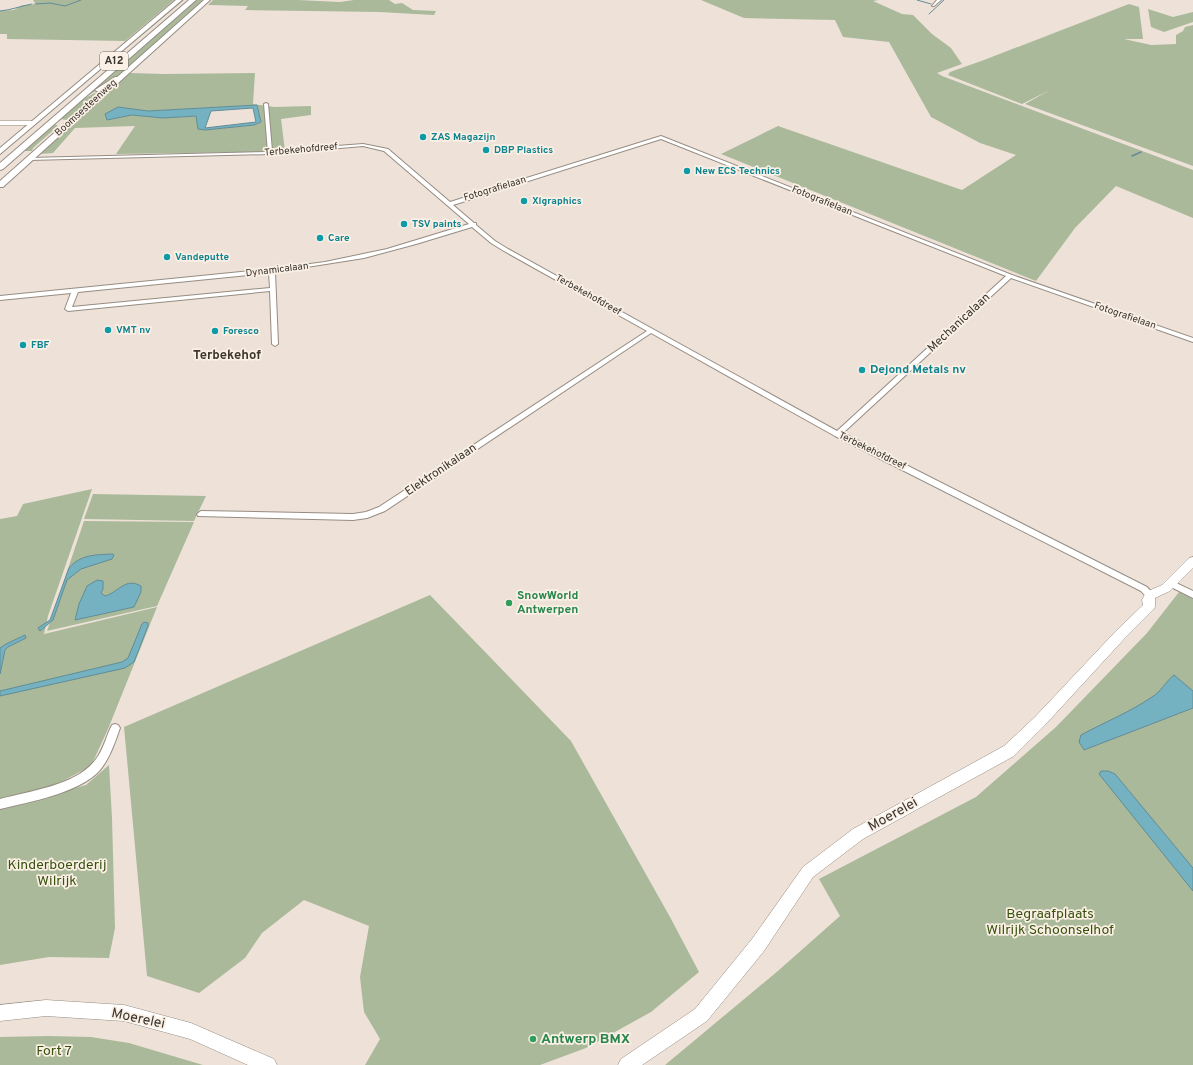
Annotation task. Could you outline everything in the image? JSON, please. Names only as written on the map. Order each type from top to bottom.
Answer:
[{"type":"highway","name":"A12","points":[[2,162],[42,123],[186,0]]},
{"type":"highway","name":"A12","points":[[2,162],[52,122],[193,0]]},
{"type":"highway","points":[[73,104],[118,79]]},
{"type":"main road","name":"Boomsesteenweg","points":[[0,152],[178,0]]},
{"type":"main road","name":"Boomsesteenweg","points":[[2,183],[207,0]]},
{"type":"main road","points":[[33,124],[59,122],[60,126],[42,143],[39,150]]},
{"type":"main road","name":"Terbekehofdreef","points":[[2,162],[29,159]]},
{"type":"main road","points":[[2,162],[15,165],[4,176],[2,183]]},
{"type":"street","points":[[933,5],[939,0]]},
{"type":"street","points":[[266,104],[270,153]]},
{"type":"street","points":[[0,123],[33,124]]},
{"type":"street","name":"Fotografielaan","points":[[449,204],[662,137],[1010,276],[1193,340]]},
{"type":"street","name":"Terbekehofdreef","points":[[29,159],[270,153],[364,144],[378,147],[392,153],[493,242],[506,250],[838,434],[1144,589],[1150,594]]},
{"type":"street","name":"Dynamicalaan","points":[[0,298],[272,271],[376,253],[429,239],[474,224]]},
{"type":"street","points":[[272,271],[275,344]]},
{"type":"street","name":"Mechanicalaan","points":[[838,434],[1010,276]]},
{"type":"street","name":"Dynamicalaan","points":[[75,290],[68,309],[176,300],[273,289]]},
{"type":"street","name":"Elektronikalaan","points":[[201,514],[353,517],[382,509],[652,330]]},
{"type":"street","points":[[1150,594],[1172,584],[1193,561]]},
{"type":"street","points":[[1172,584],[1193,595]]},
{"type":"street","name":"Moerelei","points":[[627,1065],[701,1015],[758,945],[808,872],[858,834],[1009,751],[1040,722],[1120,635],[1149,607],[1148,600],[1150,594]]},
{"type":"street","points":[[0,804],[56,789],[76,781],[92,771],[100,761],[115,728]]},
{"type":"street","name":"Moerelei","points":[[0,1013],[46,1008],[124,1013],[191,1031],[268,1065]]},
{"type":"green space","points":[[33,0],[174,0],[125,41],[7,39],[7,34],[0,34],[0,11],[14,10],[23,5],[32,5],[35,3]]},
{"type":"green space","points":[[182,0],[184,0],[41,120]]},
{"type":"green space","points":[[195,0],[203,0],[110,83],[85,97]]},
{"type":"green space","points":[[213,0],[298,0],[340,2],[354,0],[389,0],[395,4],[402,3],[413,10],[436,11],[434,15],[379,12],[245,10],[248,6],[208,5]]},
{"type":"green space","points":[[701,0],[879,0],[873,1],[902,14],[913,15],[932,34],[951,48],[962,64],[937,73],[942,76],[1193,170],[1193,218],[1116,186],[1075,228],[1036,281],[721,154],[778,126],[962,190],[1016,155],[980,143],[931,117],[889,42],[843,37],[835,20],[744,18]]},
{"type":"green space","points":[[1129,4],[1139,7],[1143,39],[1124,39],[1151,45],[1176,44],[1176,35],[1183,31],[1185,27],[1193,25],[1193,166],[1025,104],[1050,90],[1022,104],[948,75],[950,72]]},
{"type":"green space","points":[[1148,9],[1173,17],[1193,12],[1193,22],[1164,32],[1151,27]]},
{"type":"green space","points":[[130,73],[255,73],[253,104],[274,107],[311,106],[311,115],[281,119],[285,151],[270,153],[116,154],[135,126],[75,128],[53,153],[40,154]],"holes":[[[257,105],[261,122],[254,125],[205,130],[196,116],[163,118],[132,115],[107,120],[118,107],[148,111]]]},
{"type":"green space","points":[[106,87],[69,120],[58,119],[85,98]]},
{"type":"green space","points":[[53,123],[58,126],[33,148],[32,151],[21,151]]},
{"type":"green space","points":[[92,489],[48,616],[44,634],[157,607],[108,729],[91,766],[55,785],[0,800],[0,519],[17,516],[23,504]]},
{"type":"green space","points":[[93,494],[206,496],[194,521],[84,519]]},
{"type":"green space","points":[[84,521],[194,522],[157,606],[47,631]]},
{"type":"green space","name":"Begraafplaats Wilrijk Schoonselhof","points":[[1179,592],[1193,599],[1193,1065],[665,1065],[779,970],[840,916],[819,879],[976,797],[1056,727],[1147,633]]},
{"type":"green space","points":[[430,595],[571,741],[670,917],[699,972],[651,1012],[586,1048],[540,1065],[365,1065],[380,1039],[364,1012],[360,977],[369,926],[304,900],[262,933],[245,958],[199,993],[147,976],[124,727]]},
{"type":"green space","name":"Kinderboerderij Wilrijk","points":[[109,765],[115,928],[109,958],[49,957],[0,965],[0,809],[86,785]]},
{"type":"green space","name":"Fort 7","points":[[0,1037],[91,1037],[129,1043],[203,1065],[0,1065]]},
{"type":"water","points":[[257,105],[261,122],[254,125],[205,130],[198,129],[196,116],[163,118],[132,115],[107,120],[105,114],[118,107],[148,111]],"holes":[[[253,108],[256,122],[205,128],[211,111]]]},
{"type":"water","points":[[113,554],[112,559],[81,569],[67,580],[53,620],[40,631],[38,628],[50,620],[69,568],[79,560],[89,556]]},
{"type":"water","points":[[97,580],[103,581],[103,589],[101,593],[105,596],[126,584],[131,583],[141,586],[141,592],[134,607],[75,620],[79,604],[87,586]]},
{"type":"water","points":[[144,622],[148,623],[148,626],[134,662],[125,668],[0,696],[0,691],[122,662],[128,658]]},
{"type":"water","points":[[25,635],[26,638],[5,650],[0,674],[0,648]]},
{"type":"water","points":[[1174,675],[1193,691],[1193,708],[1084,750],[1079,742],[1081,735],[1152,697]]},
{"type":"water","points":[[1101,771],[1108,771],[1115,774],[1193,868],[1193,891],[1099,774]]},
{"type":"waterway","points":[[36,4],[50,3],[65,6],[81,0]]},
{"type":"waterway","points":[[917,0],[931,4]]},
{"type":"waterway","points":[[929,14],[944,0]]},
{"type":"waterway","points":[[0,11],[32,4]]},
{"type":"waterway","points":[[1132,156],[1141,152]]},
{"type":"place","name":"ZAS Magazijn","points":[[423,137]]},
{"type":"place","name":"DBP Plastics","points":[[486,150]]},
{"type":"place","name":"New ECS Technics","points":[[687,171]]},
{"type":"place","name":"Xlgraphics","points":[[524,201]]},
{"type":"place","name":"TSV paints","points":[[404,224]]},
{"type":"place","name":"Care","points":[[320,238]]},
{"type":"place","name":"Vandeputte","points":[[167,257]]},
{"type":"place","name":"VMT nv","points":[[108,330]]},
{"type":"place","name":"Foresco","points":[[215,331]]},
{"type":"place","name":"FBF","points":[[23,345]]},
{"type":"place","name":"Dejond Metals nv","points":[[862,370]]},
{"type":"place","name":"SnowWorld Antwerpen","points":[[509,603]]},
{"type":"place","name":"Antwerp BMX","points":[[533,1039]]},
{"type":"district","name":"Terbekehof","points":[[227,356]]}]
